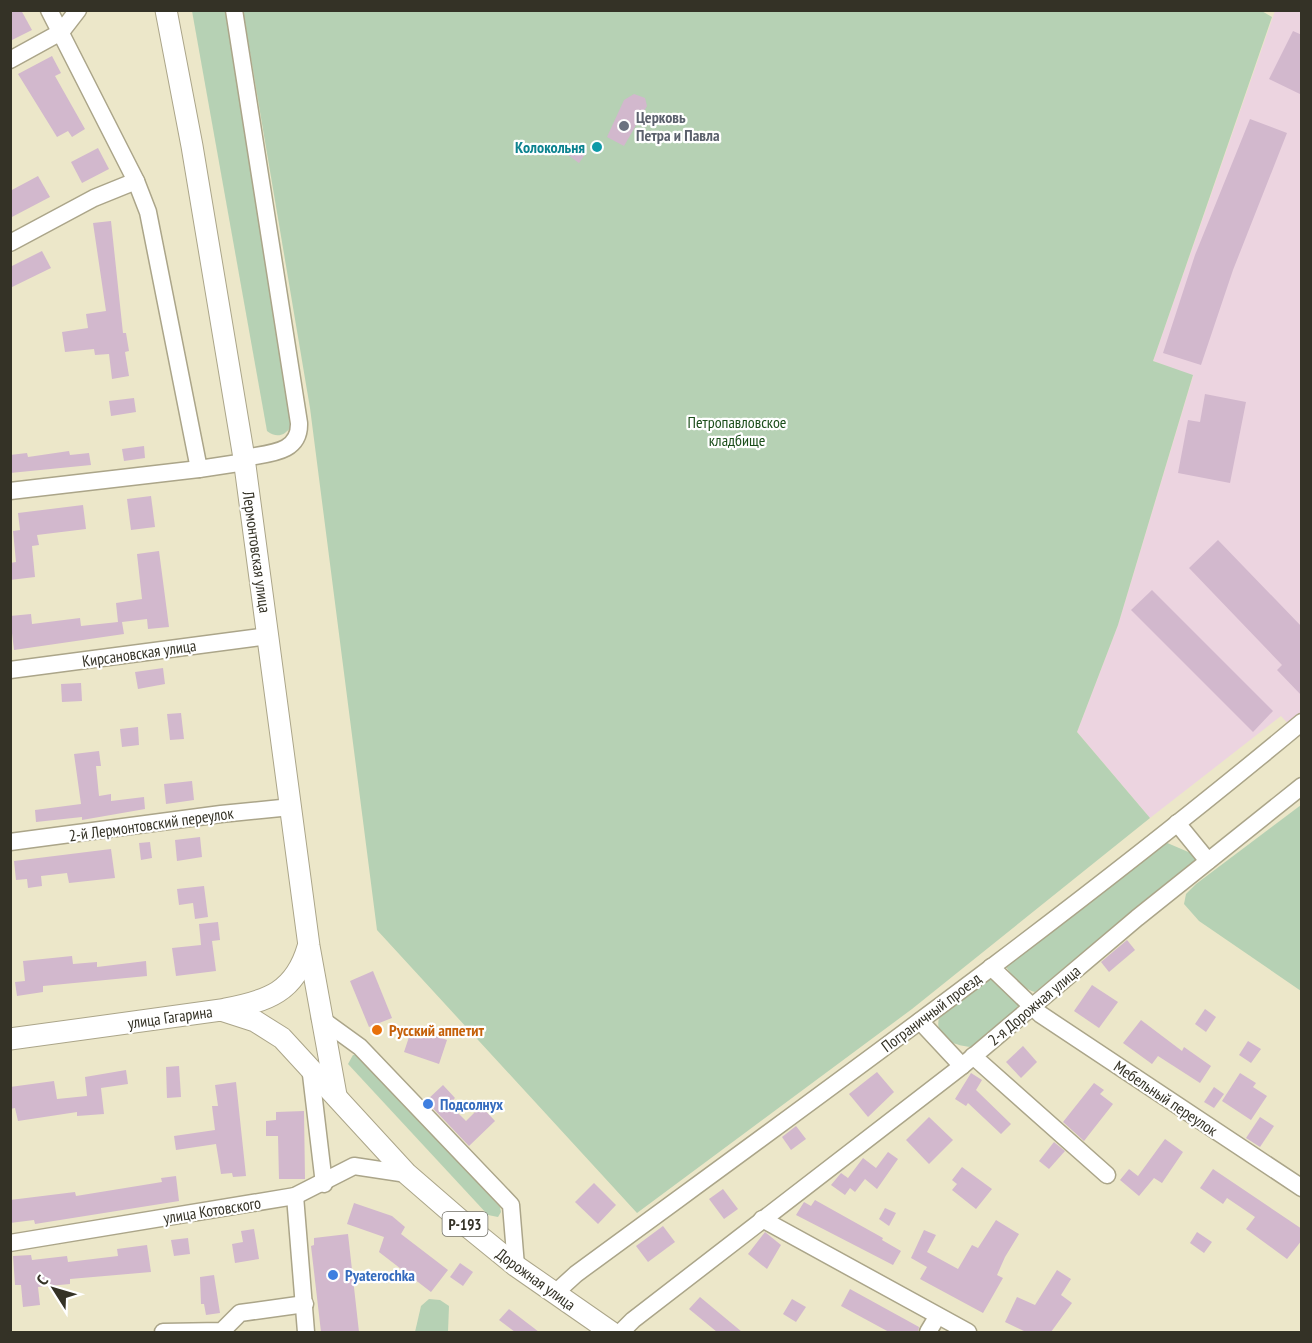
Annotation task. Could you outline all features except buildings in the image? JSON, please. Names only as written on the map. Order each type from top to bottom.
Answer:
[{"type":"main road","name":"Лермонтовская улица","points":[[166,10],[192,146],[245,460],[309,946],[320,1018],[336,1095]]},
{"type":"main road","points":[[221,1010],[251,1004],[280,991],[293,980],[303,965],[309,946]]},
{"type":"main road","name":"улица Гагарина","points":[[10,1039],[221,1010],[255,1021],[282,1038],[336,1095]]},
{"type":"main road","name":"Дорожная улица","points":[[336,1095],[407,1174],[516,1266],[611,1332]]},
{"type":"street","points":[[49,10],[136,181],[148,212],[199,470]]},
{"type":"street","points":[[10,60],[62,32],[78,10]]},
{"type":"street","points":[[10,491],[199,470],[285,450],[295,443],[299,435],[299,423],[234,10]]},
{"type":"street","points":[[10,243],[94,198],[136,181]]},
{"type":"street","name":"Кирсановская улица","points":[[10,670],[268,636]]},
{"type":"street","name":"Пограничный проезд","points":[[554,1294],[576,1274],[920,1021],[1177,823],[1302,722]]},
{"type":"street","name":"2-я Дорожная улица","points":[[621,1332],[633,1320],[762,1219],[968,1061],[1031,1006],[1302,786]]},
{"type":"street","name":"2-й Лермонтовский переулок","points":[[10,843],[221,814],[291,807]]},
{"type":"street","points":[[1177,823],[1208,861]]},
{"type":"street","name":"Мебельный переулок","points":[[990,967],[1031,1006],[1302,1188]]},
{"type":"street","points":[[320,1018],[360,1047],[511,1205],[516,1266]]},
{"type":"street","points":[[920,1021],[1107,1175]]},
{"type":"street","points":[[310,1066],[324,1184]]},
{"type":"street","name":"улица Котовского","points":[[10,1244],[296,1196],[324,1184],[354,1166],[407,1174]]},
{"type":"street","points":[[296,1196],[306,1332]]},
{"type":"street","points":[[762,1219],[968,1332]]},
{"type":"street","points":[[163,1332],[222,1331],[240,1313],[305,1304]]},
{"type":"street","points":[[928,1332],[937,1317]]},
{"type":"shaded area","points":[[1275,11],[1301,11],[1301,738],[1281,716],[1150,818],[1077,732],[1118,625],[1193,376],[1153,361]]},
{"type":"green space","name":"Петропавловское кладбище","points":[[1260,10],[1272,17],[1153,361],[1193,375],[1118,625],[1077,732],[1150,818],[912,1009],[637,1213],[377,930],[310,408],[243,11]]},
{"type":"green space","points":[[192,11],[225,11],[291,424],[288,431],[280,435],[267,431]]},
{"type":"green space","points":[[1301,805],[1301,991],[1199,921],[1184,904],[1186,894],[1196,884]]},
{"type":"green space","points":[[1165,842],[1200,857],[1035,992],[1022,986],[1015,979],[1006,967],[1007,964]]},
{"type":"green space","points":[[991,978],[1018,1002],[1018,1008],[971,1047],[947,1040],[940,1031],[939,1018]]},
{"type":"green space","points":[[353,1055],[358,1055],[500,1207],[501,1212],[498,1217],[488,1215],[348,1064]]},
{"type":"green space","points":[[429,1299],[440,1300],[449,1306],[448,1332],[415,1332],[421,1306]]},
{"type":"place","name":"Церковь Петра и Павла","points":[[624,126]]},
{"type":"place","name":"Колокольня","points":[[597,147]]},
{"type":"place","name":"Русский аппетит","points":[[377,1030]]},
{"type":"place","name":"Подсолнух","points":[[428,1104]]},
{"type":"place","name":"Pyaterochka","points":[[333,1275]]}]
